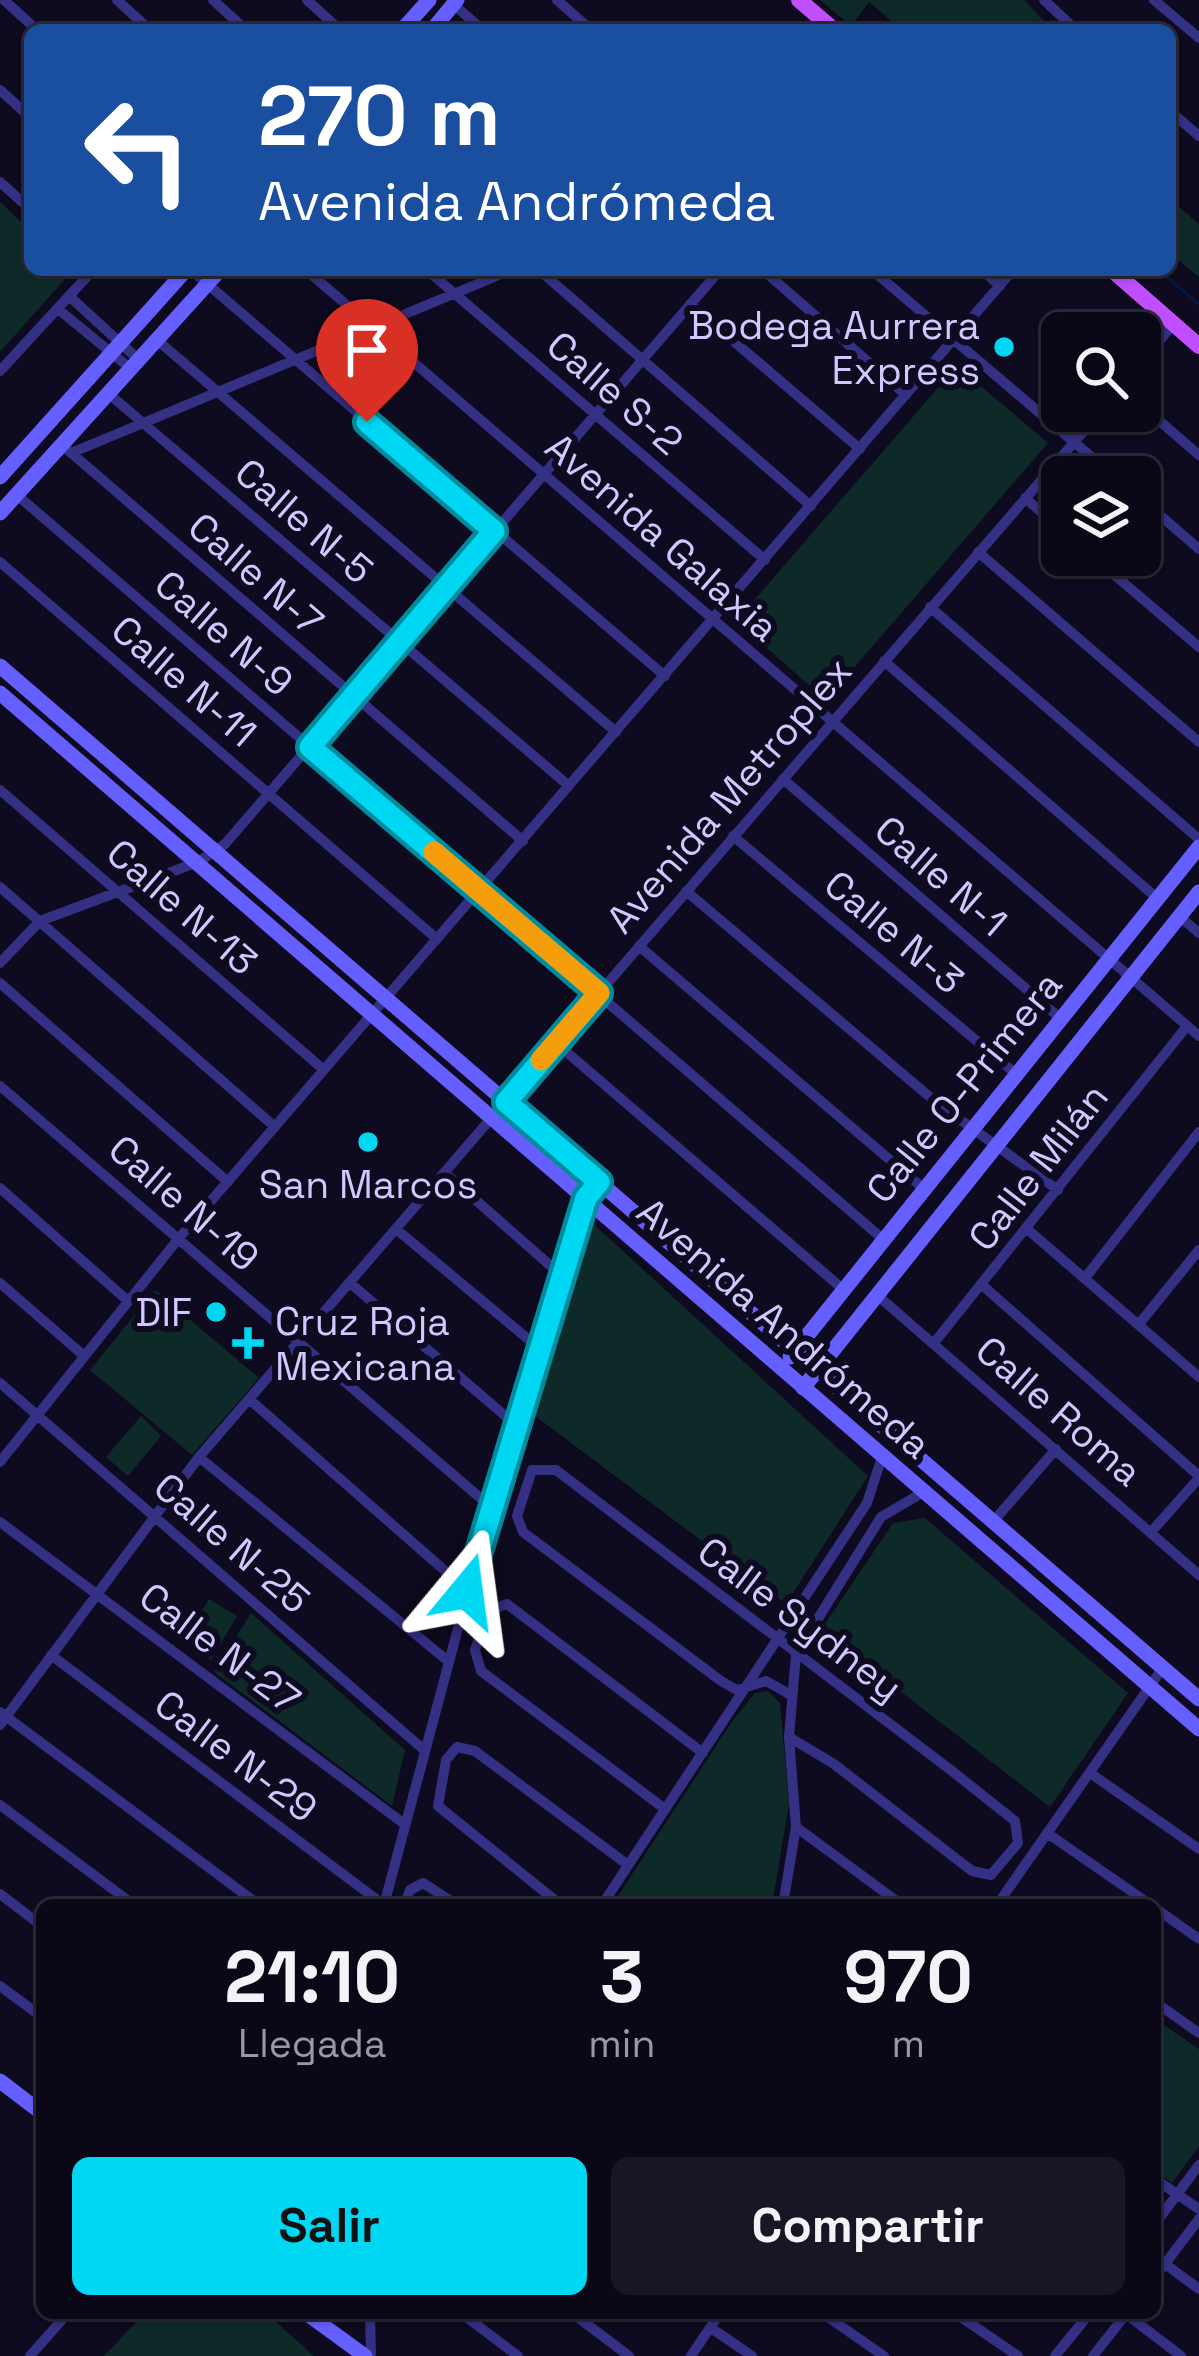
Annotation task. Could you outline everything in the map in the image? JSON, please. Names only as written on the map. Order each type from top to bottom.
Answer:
[{"type":"main road","points":[[799,0],[827,24]]},
{"type":"main road","points":[[1119,276],[1173,324],[1196,337]]},
{"type":"street","points":[[4,0],[30,24]]},
{"type":"street","points":[[117,0],[143,24]]},
{"type":"street","points":[[213,0],[239,24]]},
{"type":"street","points":[[307,0],[333,24]]},
{"type":"street","points":[[407,24],[429,0]]},
{"type":"street","points":[[556,0],[584,24]]},
{"type":"street","points":[[1154,0],[1199,38]]},
{"type":"street","points":[[1044,1],[1069,24]]},
{"type":"street","points":[[455,2],[477,24]]},
{"type":"street","points":[[0,90],[24,112]]},
{"type":"street","points":[[1176,116],[1199,136]]},
{"type":"street","points":[[0,182],[24,203]]},
{"type":"street","points":[[0,371],[87,276]]},
{"type":"street","points":[[0,477],[183,276]]},
{"type":"street","points":[[197,276],[665,676]]},
{"type":"street","points":[[0,513],[66,449],[214,276]]},
{"type":"street","name":"Avenida Galaxia","points":[[312,276],[1199,1036]]},
{"type":"street","name":"Calle S-2","points":[[434,276],[765,560]]},
{"type":"street","points":[[66,449],[497,276]]},
{"type":"street","points":[[545,276],[811,506]]},
{"type":"street","points":[[0,963],[40,921],[215,851],[715,276]]},
{"type":"street","points":[[770,276],[906,394]]},
{"type":"street","points":[[879,276],[1090,456]]},
{"type":"street","points":[[989,276],[1000,286]]},
{"type":"street","points":[[0,1462],[179,1238],[1008,276]]},
{"type":"street","points":[[69,296],[116,349]]},
{"type":"street","points":[[690,304],[860,449]]},
{"type":"street","points":[[58,309],[135,364]]},
{"type":"street","points":[[1161,339],[1173,324]]},
{"type":"street","points":[[157,340],[616,732]]},
{"type":"street","name":"Calle N-5","points":[[109,394],[569,786]]},
{"type":"street","points":[[1161,422],[1199,455]]},
{"type":"street","name":"Avenida Metroplex","points":[[2,1718],[199,1457],[1083,432]]},
{"type":"street","name":"Calle N-7","points":[[66,449],[523,841]]},
{"type":"street","name":"Calle N-9","points":[[17,495],[884,1240]]},
{"type":"street","points":[[1025,498],[1041,512]]},
{"type":"street","points":[[1161,516],[1199,549]]},
{"type":"street","points":[[978,552],[1199,742]]},
{"type":"street","name":"Calle N-11","points":[[0,562],[437,938]]},
{"type":"street","points":[[1116,576],[1199,647]]},
{"type":"street","points":[[930,607],[1199,843]]},
{"type":"street","points":[[884,661],[1157,899]]},
{"type":"street","name":"Avenida Andrómeda","points":[[0,666],[1199,1699]]},
{"type":"street","name":"Avenida Andrómeda","points":[[0,693],[1199,1729]]},
{"type":"street","name":"Calle N-1","points":[[783,779],[1061,1019]]},
{"type":"street","name":"Calle N-13","points":[[0,790],[324,1070]]},
{"type":"street","name":"Calle N-3","points":[[733,836],[1016,1074]]},
{"type":"street","name":"Calle O-Primera","points":[[780,1368],[1199,843]]},
{"type":"street","points":[[0,887],[275,1127]]},
{"type":"street","points":[[686,891],[937,1103],[999,1143],[1058,1190]]},
{"type":"street","name":"Calle O-Primera","points":[[803,1388],[1199,892]]},
{"type":"street","points":[[1180,917],[1199,933]]},
{"type":"street","points":[[639,946],[924,1189]]},
{"type":"street","points":[[0,983],[228,1182]]},
{"type":"street","name":"Calle Milán","points":[[934,1343],[1187,1026]]},
{"type":"street","points":[[556,1042],[844,1290]]},
{"type":"street","name":"Calle N-19","points":[[0,1086],[492,1508]]},
{"type":"street","points":[[1084,1278],[1199,1132]]},
{"type":"street","points":[[445,1173],[561,1275]]},
{"type":"street","points":[[385,1899],[467,1591],[561,1275],[586,1198],[599,1182]]},
{"type":"street","points":[[0,1188],[128,1301]]},
{"type":"street","points":[[396,1229],[540,1349]]},
{"type":"street","points":[[1028,1229],[1198,1374]]},
{"type":"street","points":[[1139,1324],[1199,1250]]},
{"type":"street","points":[[0,1283],[83,1355]]},
{"type":"street","points":[[350,1283],[517,1426]]},
{"type":"street","points":[[982,1286],[1199,1477],[1152,1531]]},
{"type":"street","name":"Calle Roma","points":[[878,1295],[1199,1575]]},
{"type":"street","name":"Calle N-25","points":[[0,1383],[423,1749]]},
{"type":"street","points":[[249,1399],[467,1591]]},
{"type":"street","points":[[992,1523],[1056,1449]]},
{"type":"street","points":[[199,1457],[448,1661]]},
{"type":"street","points":[[606,1899],[867,1503],[882,1457]]},
{"type":"street","name":"Calle Sydney","points":[[745,1689],[721,1681],[523,1532],[517,1516],[528,1475],[538,1467],[556,1470],[1010,1816],[1019,1829],[1018,1843],[991,1874],[972,1871],[834,1765],[789,1738]]},
{"type":"street","points":[[786,1899],[796,1827],[788,1694],[796,1654],[827,1597],[881,1517],[922,1493]]},
{"type":"street","name":"Calle N-27","points":[[0,1522],[403,1823]]},
{"type":"street","points":[[812,1586],[827,1597]]},
{"type":"street","points":[[665,1809],[481,1671],[475,1650],[488,1611],[501,1603],[521,1614],[704,1753]]},
{"type":"street","name":"Calle N-29","points":[[52,1655],[376,1899]]},
{"type":"street","points":[[1002,1899],[1162,1669]]},
{"type":"street","points":[[745,1689],[766,1681],[788,1694]]},
{"type":"street","points":[[2,1718],[251,1899]]},
{"type":"street","points":[[554,1899],[438,1806],[446,1760],[457,1747],[475,1751],[628,1865]]},
{"type":"street","points":[[1090,1773],[1199,1849]]},
{"type":"street","points":[[0,1804],[126,1899]]},
{"type":"street","points":[[796,1827],[894,1899]]},
{"type":"street","points":[[1047,1833],[1143,1899]]},
{"type":"street","points":[[406,1899],[410,1890],[423,1883],[448,1899]]},
{"type":"street","points":[[0,1894],[36,1921]]},
{"type":"street","points":[[1161,1912],[1199,1939]]},
{"type":"street","points":[[0,1986],[36,2013]]},
{"type":"street","points":[[1161,2006],[1199,2033]]},
{"type":"street","points":[[0,2081],[36,2108]]},
{"type":"street","points":[[1161,2216],[1199,2165]]},
{"type":"street","points":[[1161,2183],[1199,2209]]},
{"type":"street","points":[[1161,2269],[1199,2219]]},
{"type":"street","points":[[1165,2264],[1199,2289]]},
{"type":"street","points":[[30,2356],[63,2319]]},
{"type":"street","points":[[319,2319],[368,2356]]},
{"type":"street","points":[[368,2356],[370,2319]]},
{"type":"street","points":[[469,2319],[518,2356]]},
{"type":"street","points":[[580,2319],[629,2356]]},
{"type":"street","points":[[691,2356],[716,2319]]},
{"type":"street","points":[[831,2319],[884,2356]]},
{"type":"street","points":[[964,2319],[1018,2356]]},
{"type":"street","points":[[1055,2356],[1083,2319]]},
{"type":"street","points":[[1094,2356],[1122,2319]]},
{"type":"street","points":[[1133,2319],[1181,2356]]},
{"type":"street","points":[[711,2328],[752,2356]]},
{"type":"green space","points":[[820,0],[1024,0],[1047,24],[895,24],[869,2],[849,24]]},
{"type":"green space","points":[[0,202],[24,224],[24,276],[68,276],[0,352]]},
{"type":"green space","points":[[1176,204],[1199,224],[1199,277],[1176,258]]},
{"type":"green space","points":[[957,366],[1048,443],[826,700],[736,621]]},
{"type":"green space","points":[[587,1218],[868,1476],[786,1604],[534,1415]]},
{"type":"green space","points":[[155,1290],[259,1378],[192,1455],[90,1370]]},
{"type":"green space","points":[[141,1416],[161,1436],[128,1476],[106,1457]]},
{"type":"green space","points":[[925,1518],[1128,1693],[1050,1807],[821,1630],[893,1523]]},
{"type":"green space","points":[[209,1599],[237,1616],[211,1660],[184,1641]]},
{"type":"green space","points":[[251,1613],[405,1750],[392,1806],[214,1672]]},
{"type":"green space","points":[[768,1691],[780,1703],[789,1804],[773,1899],[616,1899],[733,1720],[755,1693]]},
{"type":"green space","points":[[1161,2023],[1199,2049],[1199,2146],[1172,2183],[1161,2175]]},
{"type":"green space","points":[[139,2319],[273,2319],[314,2356],[104,2356]]},
{"type":"waterway","points":[[1166,276],[1198,304]]},
{"type":"slow traffic","points":[[434,852],[599,993],[541,1060]]},
{"type":"place","name":"Bodega Aurrera Express","points":[[1004,347]]},
{"type":"place","name":"San Marcos","points":[[368,1142]]},
{"type":"place","name":"DIF","points":[[216,1312]]},
{"type":"place","name":"Cruz Roja Mexicana","points":[[248,1343]]},
{"type":"route","points":[[367,422],[494,531],[310,747],[599,993],[506,1102],[599,1182],[586,1198],[561,1275],[467,1591]]}]
